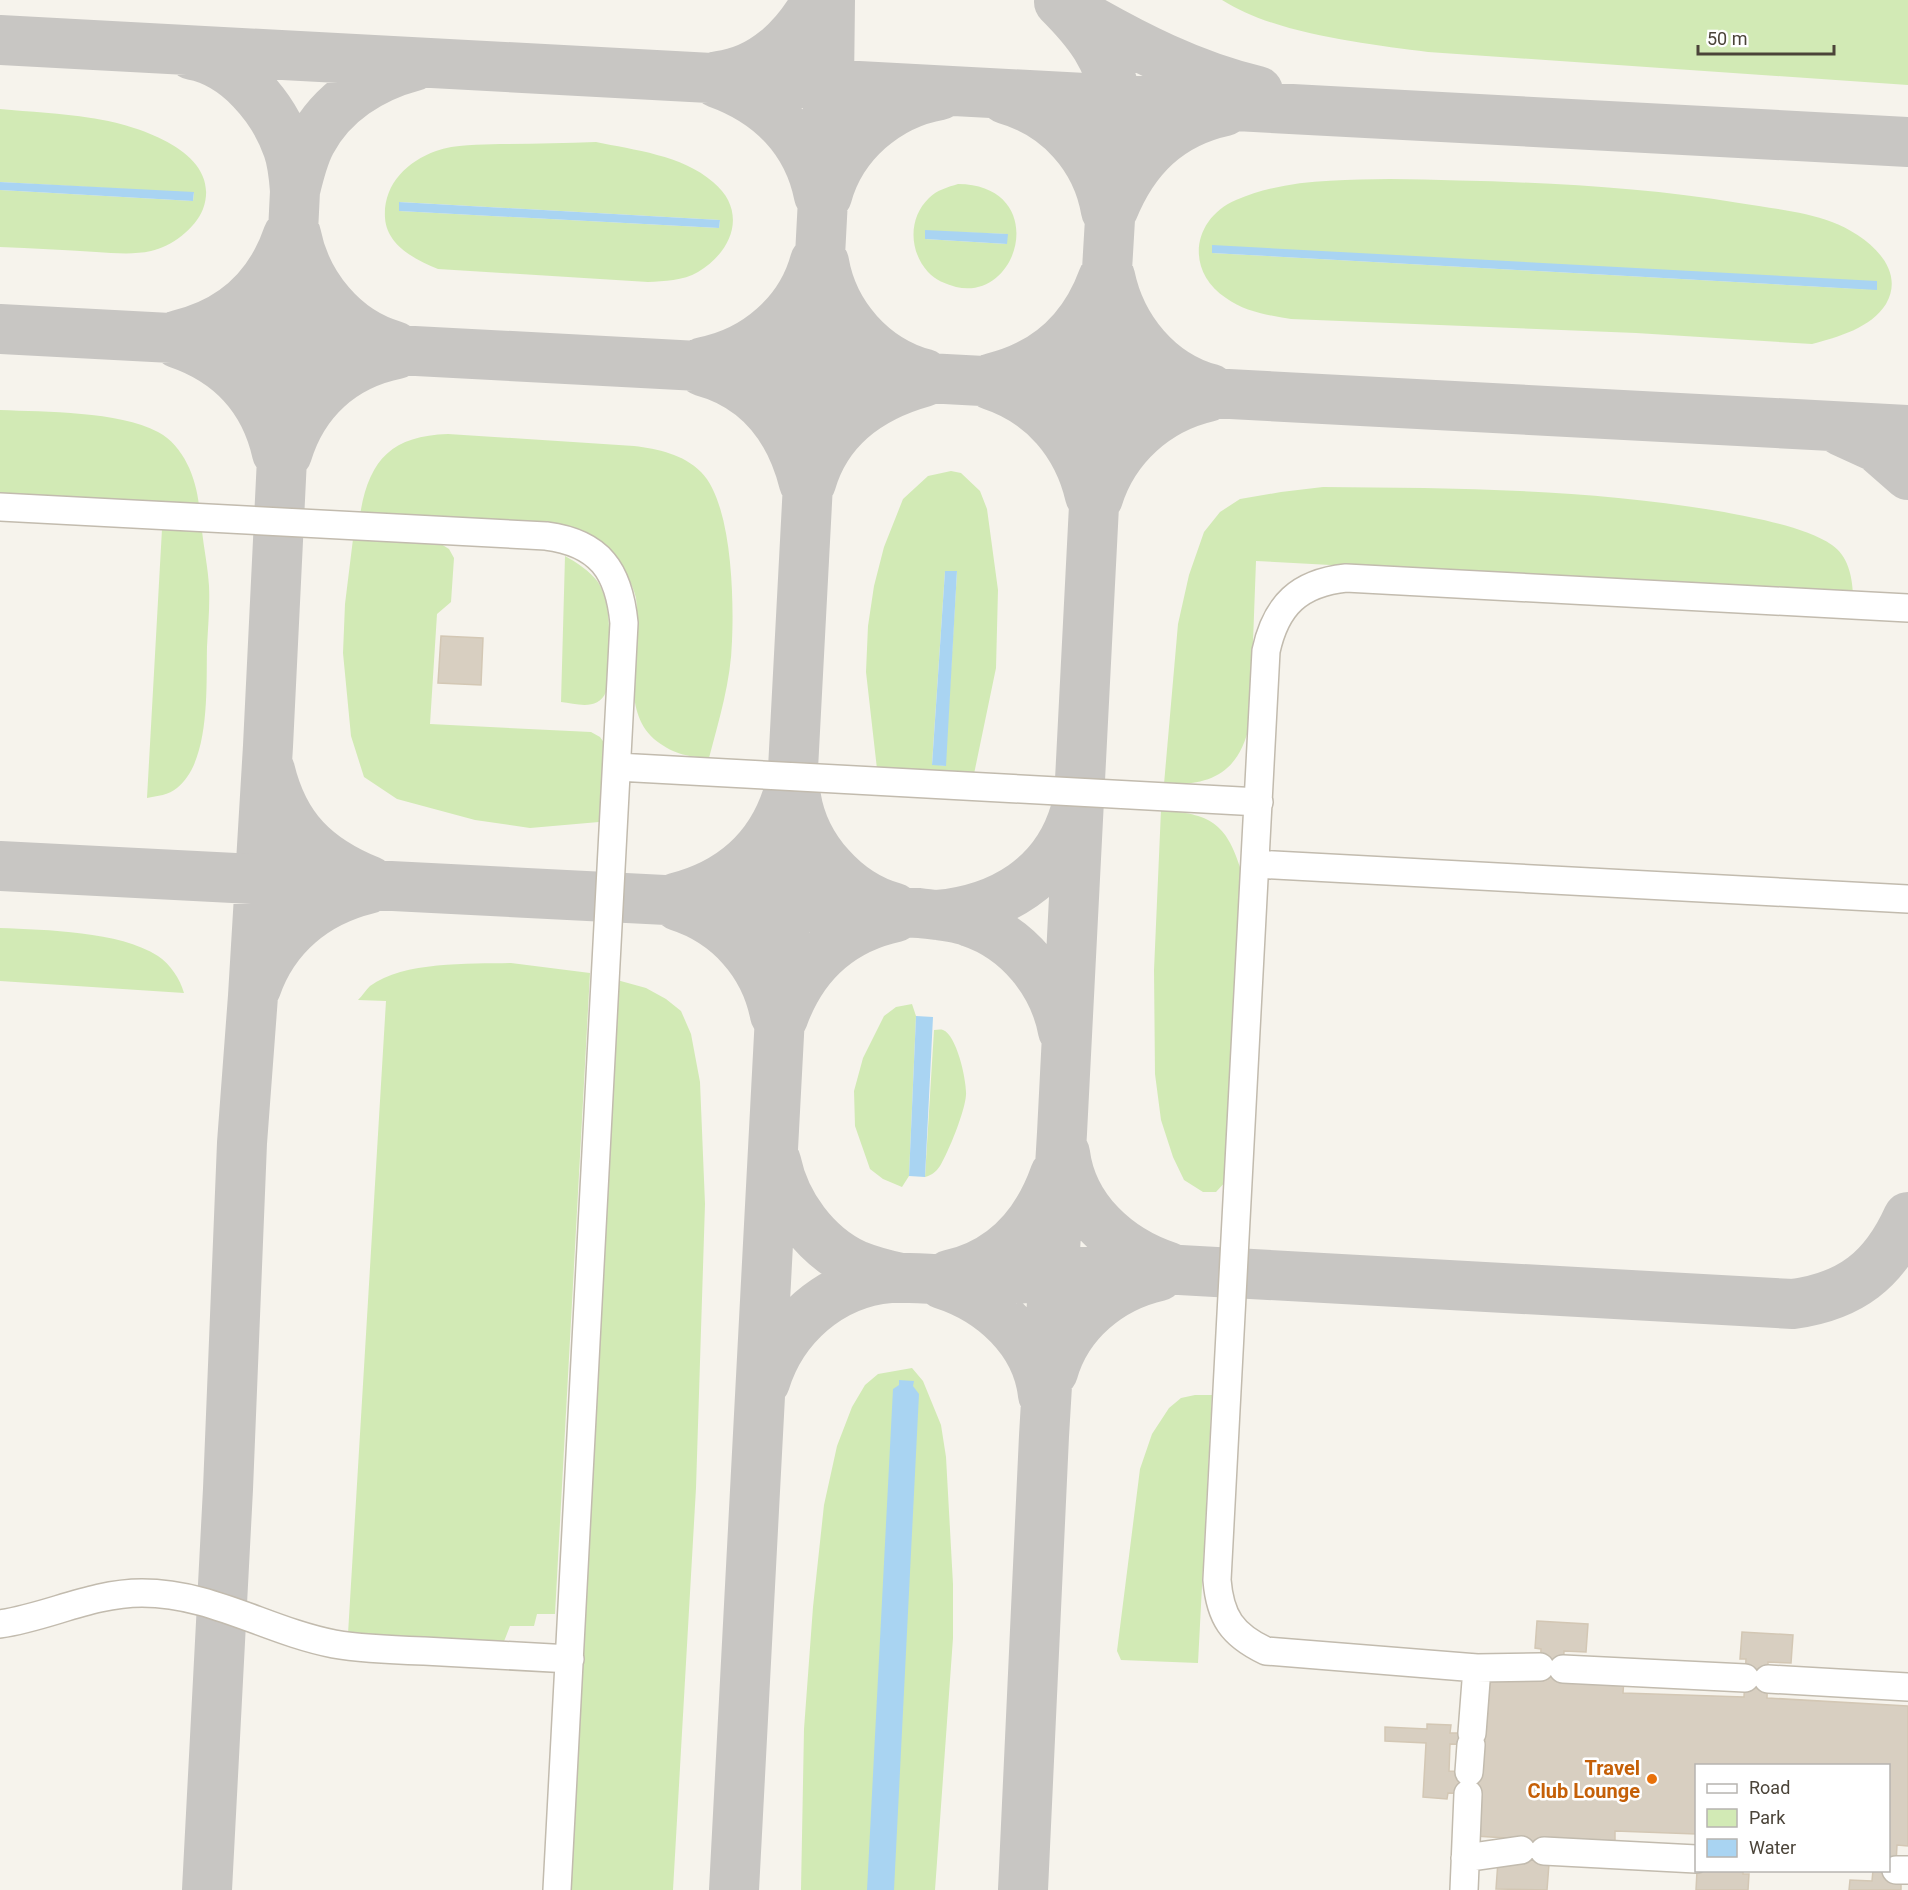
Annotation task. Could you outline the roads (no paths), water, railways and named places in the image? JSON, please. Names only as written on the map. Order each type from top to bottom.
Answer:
[{"type":"lane","points":[[0,507],[546,536],[574,543],[601,560],[611,572],[618,586],[624,623],[557,1890]]},
{"type":"lane","points":[[1908,608],[1353,578],[1317,583],[1302,590],[1276,618],[1266,651],[1217,1580],[1222,1611],[1228,1624],[1251,1644],[1266,1651],[1477,1668],[1552,1668],[1908,1687]]},
{"type":"lane","points":[[617,767],[1259,802]]},
{"type":"lane","points":[[1255,864],[1908,899]]},
{"type":"lane","points":[[0,1624],[90,1599],[117,1594],[166,1594],[208,1602],[304,1637],[336,1644],[570,1659]]},
{"type":"lane","points":[[1464,1890],[1471,1739],[1477,1668]]},
{"type":"lane","points":[[1466,1858],[1532,1850],[1695,1859]]},
{"type":"water","points":[[0,182],[194,192],[193,201],[0,190]]},
{"type":"water","points":[[399,202],[720,220],[719,228],[399,211]]},
{"type":"water","points":[[925,230],[1008,234],[1007,244],[925,239]]},
{"type":"water","points":[[1212,245],[1877,281],[1877,290],[1212,253]]},
{"type":"water","points":[[945,571],[957,571],[946,766],[932,765]]},
{"type":"water","points":[[916,1016],[933,1017],[925,1177],[909,1176]]},
{"type":"water","points":[[899,1380],[914,1381],[913,1386],[919,1394],[894,1890],[867,1890],[893,1389],[899,1385]]},
{"type":"place","name":"Travel Club Lounge","points":[[1652,1779]]}]
